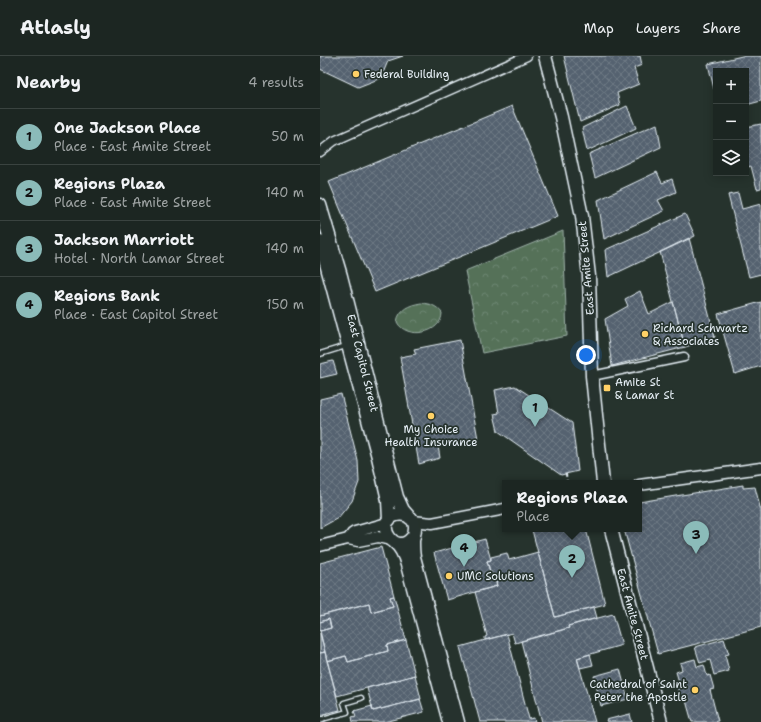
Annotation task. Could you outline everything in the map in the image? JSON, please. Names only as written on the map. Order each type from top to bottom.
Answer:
[{"type":"main road","name":"East Amite Street","points":[[545,56],[563,125],[582,216],[589,276],[592,376],[603,480]]},
{"type":"main road","name":"East Capitol Street","points":[[320,205],[343,282],[397,497],[403,510],[412,519]]},
{"type":"main road","name":"East Capitol Street","points":[[320,241],[388,498],[388,522]]},
{"type":"main road","points":[[449,722],[408,565],[398,545],[387,535],[386,530],[388,522],[392,517],[397,515],[402,514],[412,519],[415,525],[413,543],[414,557],[458,722]]},
{"type":"main road","name":"East Amite Street","points":[[612,532],[661,722]]},
{"type":"main road","points":[[393,541],[404,543],[408,542],[414,534]]},
{"type":"street","points":[[320,152],[334,141],[527,56]]},
{"type":"street","points":[[592,376],[684,357]]},
{"type":"street","points":[[642,485],[761,468]]},
{"type":"street","points":[[412,519],[432,522],[502,510]]},
{"type":"street","points":[[348,539],[355,532],[388,522]]},
{"type":"street","points":[[320,546],[348,539],[358,541],[378,537],[393,541]]},
{"type":"lane","points":[[320,354],[348,345]]},
{"type":"lane","points":[[323,719],[346,712],[344,703],[360,698]]},
{"type":"path","points":[[566,474],[567,480]]},
{"type":"green space","points":[[563,231],[567,336],[482,353],[465,271]]},
{"type":"green space","points":[[421,303],[433,305],[442,313],[436,326],[430,330],[415,333],[402,328],[397,322],[402,311],[409,306]]},
{"type":"building","name":"Federal Building","points":[[320,56],[403,56],[388,61],[381,78],[358,87],[320,69]]},
{"type":"building","points":[[564,56],[640,56],[642,65],[634,68],[639,84],[617,93],[620,105],[580,122]]},
{"type":"building","points":[[742,56],[761,56],[761,101],[749,104],[749,68],[713,68],[713,85],[708,64]]},
{"type":"building","points":[[512,106],[558,216],[375,292],[329,182]]},
{"type":"building","points":[[627,106],[636,128],[587,151],[582,128]]},
{"type":"building","points":[[657,124],[661,147],[595,178],[589,154]]},
{"type":"building","points":[[761,124],[761,188],[757,189],[751,166],[749,167],[749,126]]},
{"type":"building","points":[[657,172],[662,183],[672,179],[676,192],[658,200],[664,211],[604,239],[598,200]]},
{"type":"building","points":[[738,193],[742,209],[761,204],[761,274],[749,277],[728,195]]},
{"type":"building","points":[[685,214],[695,236],[608,277],[605,250]]},
{"type":"building","points":[[689,238],[715,337],[685,347],[660,252]]},
{"type":"building","points":[[640,291],[649,314],[673,302],[685,347],[612,366],[605,319],[628,306],[625,299]]},
{"type":"building","points":[[761,302],[761,366],[735,374],[718,314]]},
{"type":"building","points":[[460,340],[478,439],[438,446],[440,458],[419,464],[400,357],[416,354],[414,349]]},
{"type":"building","points":[[333,361],[337,374],[320,378],[320,364]]},
{"type":"building","points":[[515,386],[572,423],[578,471],[561,475],[498,431],[494,414],[499,413],[495,390]]},
{"type":"building","points":[[341,394],[358,461],[359,482],[352,501],[338,518],[320,528],[320,399]]},
{"type":"building","points":[[743,485],[743,488],[755,487],[761,511],[761,627],[658,654],[625,532],[642,532],[642,502]]},
{"type":"building","points":[[533,532],[587,532],[605,604],[555,617]]},
{"type":"building","points":[[485,539],[491,560],[487,561],[491,575],[494,574],[497,586],[447,600],[434,553]]},
{"type":"building","points":[[381,547],[394,596],[390,597],[393,606],[371,612],[369,603],[320,616],[320,563]]},
{"type":"building","points":[[538,552],[555,617],[594,607],[597,618],[568,626],[569,628],[515,643],[512,633],[485,640],[485,637],[487,636],[475,592],[497,586],[494,574],[491,575],[487,561],[491,560],[491,557],[507,553],[509,560]]},
{"type":"building","points":[[394,596],[406,640],[387,645],[388,651],[348,662],[346,656],[327,661],[320,631],[331,628],[329,619],[320,622],[320,616],[369,603],[371,612],[393,606],[390,597]]},
{"type":"building","points":[[613,614],[622,645],[577,658],[595,722],[542,722],[521,641]]},
{"type":"building","points":[[329,619],[331,628],[320,631],[320,622]]},
{"type":"building","points":[[320,633],[325,652],[320,653]]},
{"type":"building","points":[[507,634],[529,719],[534,718],[535,722],[480,722],[460,647]]},
{"type":"building","points":[[724,639],[729,654],[725,655],[729,671],[714,675],[710,660],[700,663],[695,647]]},
{"type":"building","points":[[406,640],[415,675],[337,696],[327,661],[346,656],[348,662],[388,651],[387,645]]},
{"type":"building","points":[[325,652],[340,710],[320,715],[320,653]]},
{"type":"building","points":[[590,654],[593,665],[580,668],[577,658]]},
{"type":"building","name":"Cathedral of Saint Peter the Apostle","points":[[695,659],[697,667],[704,665],[707,676],[710,675],[714,689],[710,690],[718,721],[692,722],[685,697],[680,698],[677,686],[680,685],[676,672],[682,670],[680,663]]},
{"type":"building","points":[[620,669],[628,699],[601,706],[594,676]]},
{"type":"building","points":[[415,675],[421,699],[373,711],[367,688]]},
{"type":"building","points":[[420,699],[424,712],[385,722],[353,722],[352,717],[356,716],[354,711],[372,706],[373,711]]},
{"type":"building","points":[[630,714],[632,722],[607,722],[606,720]]},
{"type":"place","name":"Federal Building","points":[[356,74]]},
{"type":"place","name":"Richard Schwartz & Associates","points":[[645,334]]},
{"type":"place","name":"Amite St & Lamar St","points":[[607,388]]},
{"type":"place","name":"My Choice Health Insurance","points":[[431,416]]},
{"type":"place","name":"One Jackson Place","points":[[535,427]]},
{"type":"place","name":"Jackson Marriott","points":[[696,554]]},
{"type":"place","name":"Regions Bank","points":[[464,567]]},
{"type":"place","name":"UMC Solutions","points":[[449,576]]},
{"type":"place","name":"Regions Plaza","points":[[572,578]]},
{"type":"place","name":"Cathedral of Saint Peter the Apostle","points":[[695,690]]}]
